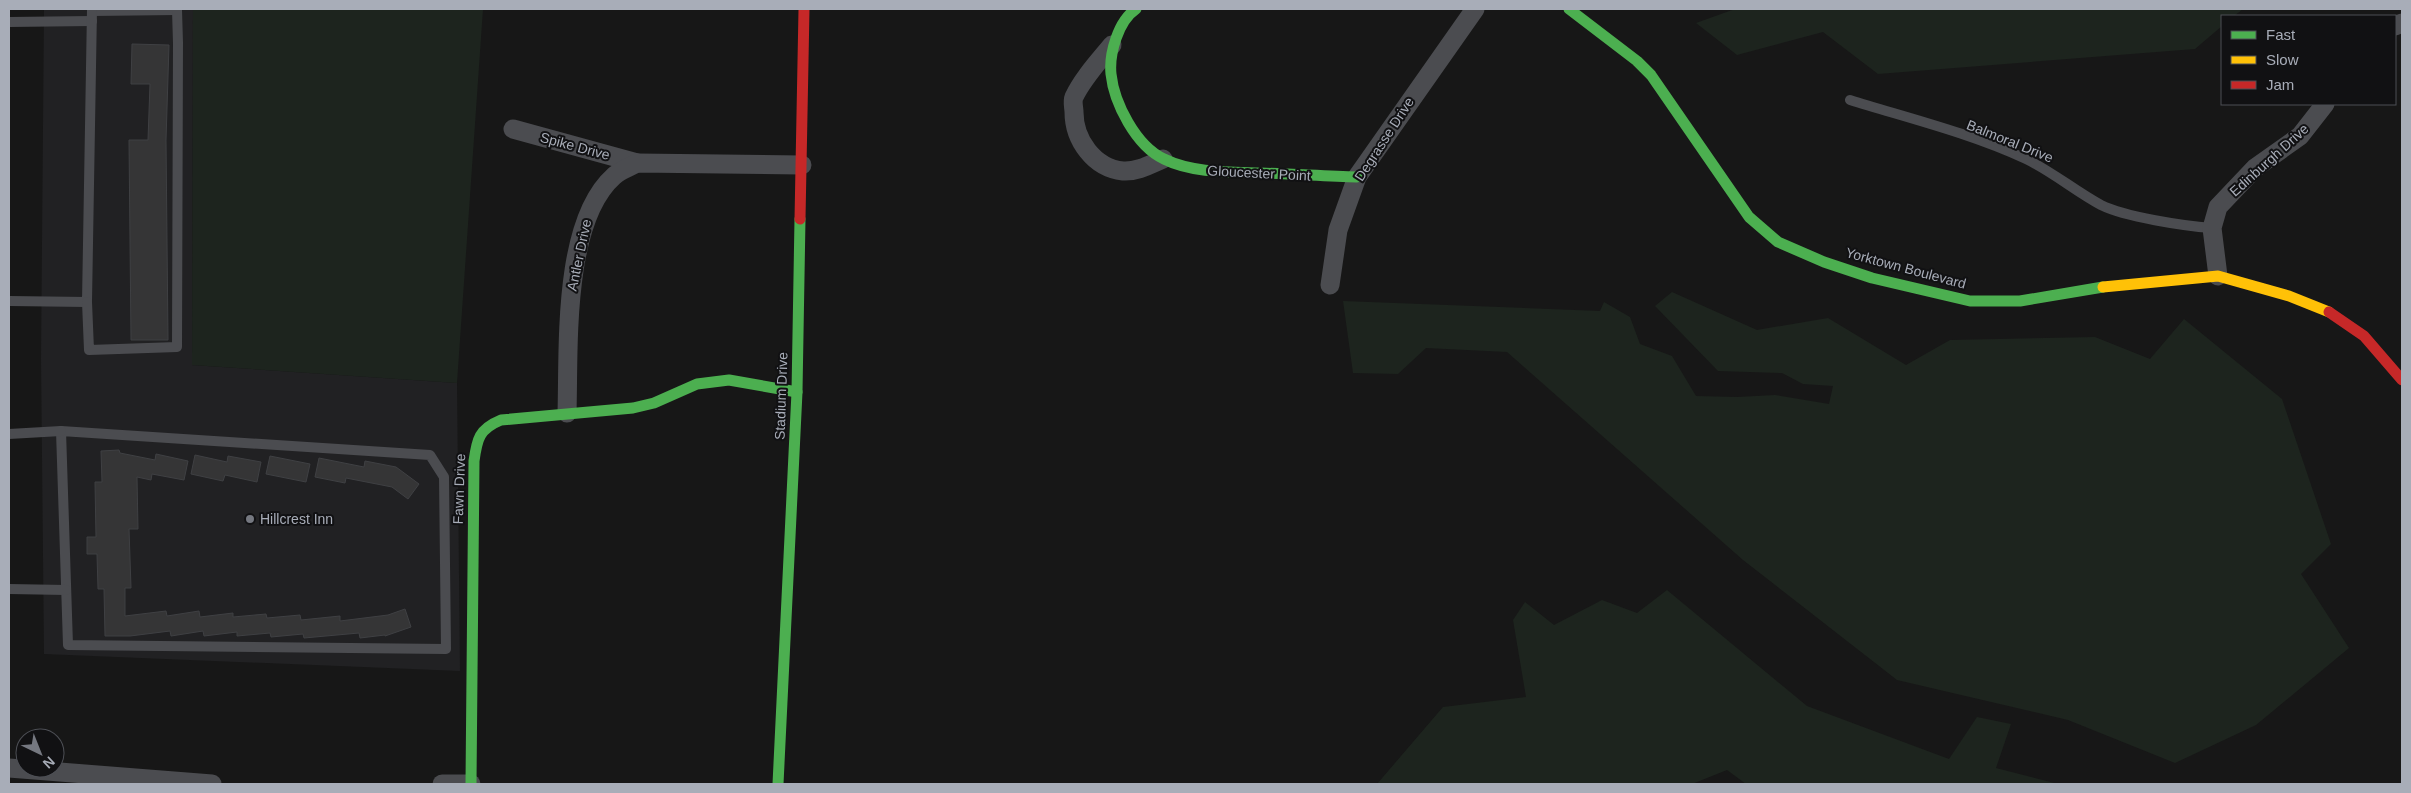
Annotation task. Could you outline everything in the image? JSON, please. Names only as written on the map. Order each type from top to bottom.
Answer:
[{"type":"street","name":"Stadium Drive","points":[[778,784],[797,392],[804,9]]},
{"type":"street","name":"Degrasse Drive","points":[[1330,285],[1338,230],[1357,177],[1475,9]]},
{"type":"street","name":"Yorktown Boulevard","points":[[1569,9],[1637,61],[1651,75],[1695,136],[1728,189],[1749,216],[1778,242],[1824,262],[1872,278],[1970,300],[2020,301],[2106,287],[2218,276],[2289,296],[2327,311],[2364,336],[2402,380]]},
{"type":"street","name":"Gloucester Point","points":[[1130,10],[1115,41],[1087,76],[1073,99],[1074,127],[1084,147],[1096,160],[1109,168],[1124,171],[1139,168],[1163,159]]},
{"type":"street","name":"Gloucester Point","points":[[1115,41],[1110,64],[1113,90],[1125,119],[1146,144],[1163,159],[1206,171],[1357,177]]},
{"type":"street","name":"Edinburgh Drive","points":[[2218,276],[2212,228],[2218,207],[2255,168],[2300,136],[2324,105]]},
{"type":"street","name":"Spike Drive","points":[[512,129],[637,163]]},
{"type":"street","points":[[637,163],[802,165]]},
{"type":"street","name":"Antler Drive","points":[[567,413],[571,288],[587,214],[614,176],[637,163]]},
{"type":"street","name":"Fawn Drive","points":[[471,784],[473,496],[477,439],[489,425],[501,420],[633,408],[654,403],[697,384],[729,380],[797,392]]},
{"type":"street","points":[[9,768],[212,784]]},
{"type":"street","points":[[442,784],[471,784]]},
{"type":"lane","points":[[9,22],[92,14],[177,10],[177,347],[89,350],[87,302],[92,14]]},
{"type":"lane","name":"Balmoral Drive","points":[[1850,100],[1981,141],[2026,159],[2054,174],[2102,206],[2190,226],[2212,228]]},
{"type":"lane","points":[[9,301],[87,302]]},
{"type":"lane","points":[[9,434],[61,431],[430,455],[444,477],[446,649],[68,644],[61,431]]},
{"type":"lane","points":[[9,590],[66,590]]},
{"type":"shaded area","name":"Hillcrest Inn","points":[[44,9],[193,9],[192,365],[457,383],[460,671],[44,654],[41,359]]},
{"type":"shaded area","points":[[193,9],[483,9],[457,383],[192,365]]},
{"type":"shaded area","points":[[1735,9],[2243,9],[2235,15],[2221,15],[2221,27],[2195,49],[1878,74],[1823,32],[1737,55],[1696,23]]},
{"type":"shaded area","points":[[1672,292],[1757,330],[1828,318],[1906,365],[1950,340],[2095,337],[2150,359],[2184,319],[2282,399],[2331,544],[2301,574],[2349,648],[2256,725],[2175,763],[2068,720],[1897,680],[1743,560],[1507,352],[1426,348],[1398,374],[1353,373],[1343,301],[1600,311],[1604,302],[1630,317],[1640,344],[1672,356],[1696,396],[1737,397],[1775,395],[1829,404],[1833,386],[1803,384],[1782,373],[1718,371],[1655,306]]},
{"type":"shaded area","points":[[1667,590],[1807,706],[1949,759],[1977,717],[2011,724],[1996,768],[2058,784],[1746,784],[1727,770],[1692,784],[1377,784],[1443,707],[1526,697],[1513,620],[1525,602],[1554,625],[1602,600],[1637,613]]},
{"type":"building","points":[[132,44],[169,45],[166,140],[168,340],[131,340],[129,140],[148,140],[150,84],[131,84]]},
{"type":"building","points":[[119,450],[120,453],[155,460],[156,454],[188,461],[184,480],[152,474],[151,480],[137,477],[138,529],[129,529],[131,588],[125,588],[125,616],[166,611],[167,616],[199,611],[200,617],[233,613],[233,617],[266,614],[267,618],[300,615],[301,620],[340,616],[340,621],[388,615],[405,609],[411,627],[385,636],[360,638],[359,633],[304,638],[303,634],[271,637],[270,633],[237,636],[237,632],[204,636],[203,631],[171,636],[170,631],[130,636],[105,636],[104,589],[98,589],[97,554],[87,554],[87,537],[96,537],[95,482],[102,482],[101,451]]},
{"type":"building","points":[[195,455],[227,462],[228,456],[261,462],[257,482],[225,475],[223,481],[191,474]]},
{"type":"building","points":[[270,456],[310,464],[306,482],[266,474]]},
{"type":"building","points":[[319,458],[364,467],[365,461],[396,467],[419,484],[408,499],[392,487],[346,478],[345,483],[315,477]]},
{"type":"traffic: fast","points":[[1136,9],[1124,21],[1116,39],[1113,48],[1111,74],[1117,98],[1128,122],[1144,144],[1154,153],[1175,164],[1211,171],[1357,177]]},
{"type":"traffic: fast","points":[[1569,9],[1637,61],[1651,75],[1749,217],[1778,242],[1824,262],[1872,278],[1970,301],[2020,301],[2103,287]]},
{"type":"traffic: fast","points":[[778,784],[797,392],[800,219]]},
{"type":"traffic: fast","points":[[471,783],[474,461],[476,447],[484,431],[501,420],[633,408],[654,403],[697,384],[729,380],[797,392]]},
{"type":"traffic: slow","points":[[2103,287],[2218,276],[2289,296],[2329,312]]},
{"type":"traffic: jam","points":[[800,219],[804,9]]},
{"type":"traffic: jam","points":[[2329,312],[2364,336],[2402,380]]},
{"type":"place","name":"Hillcrest Inn","points":[[250,519]]}]
